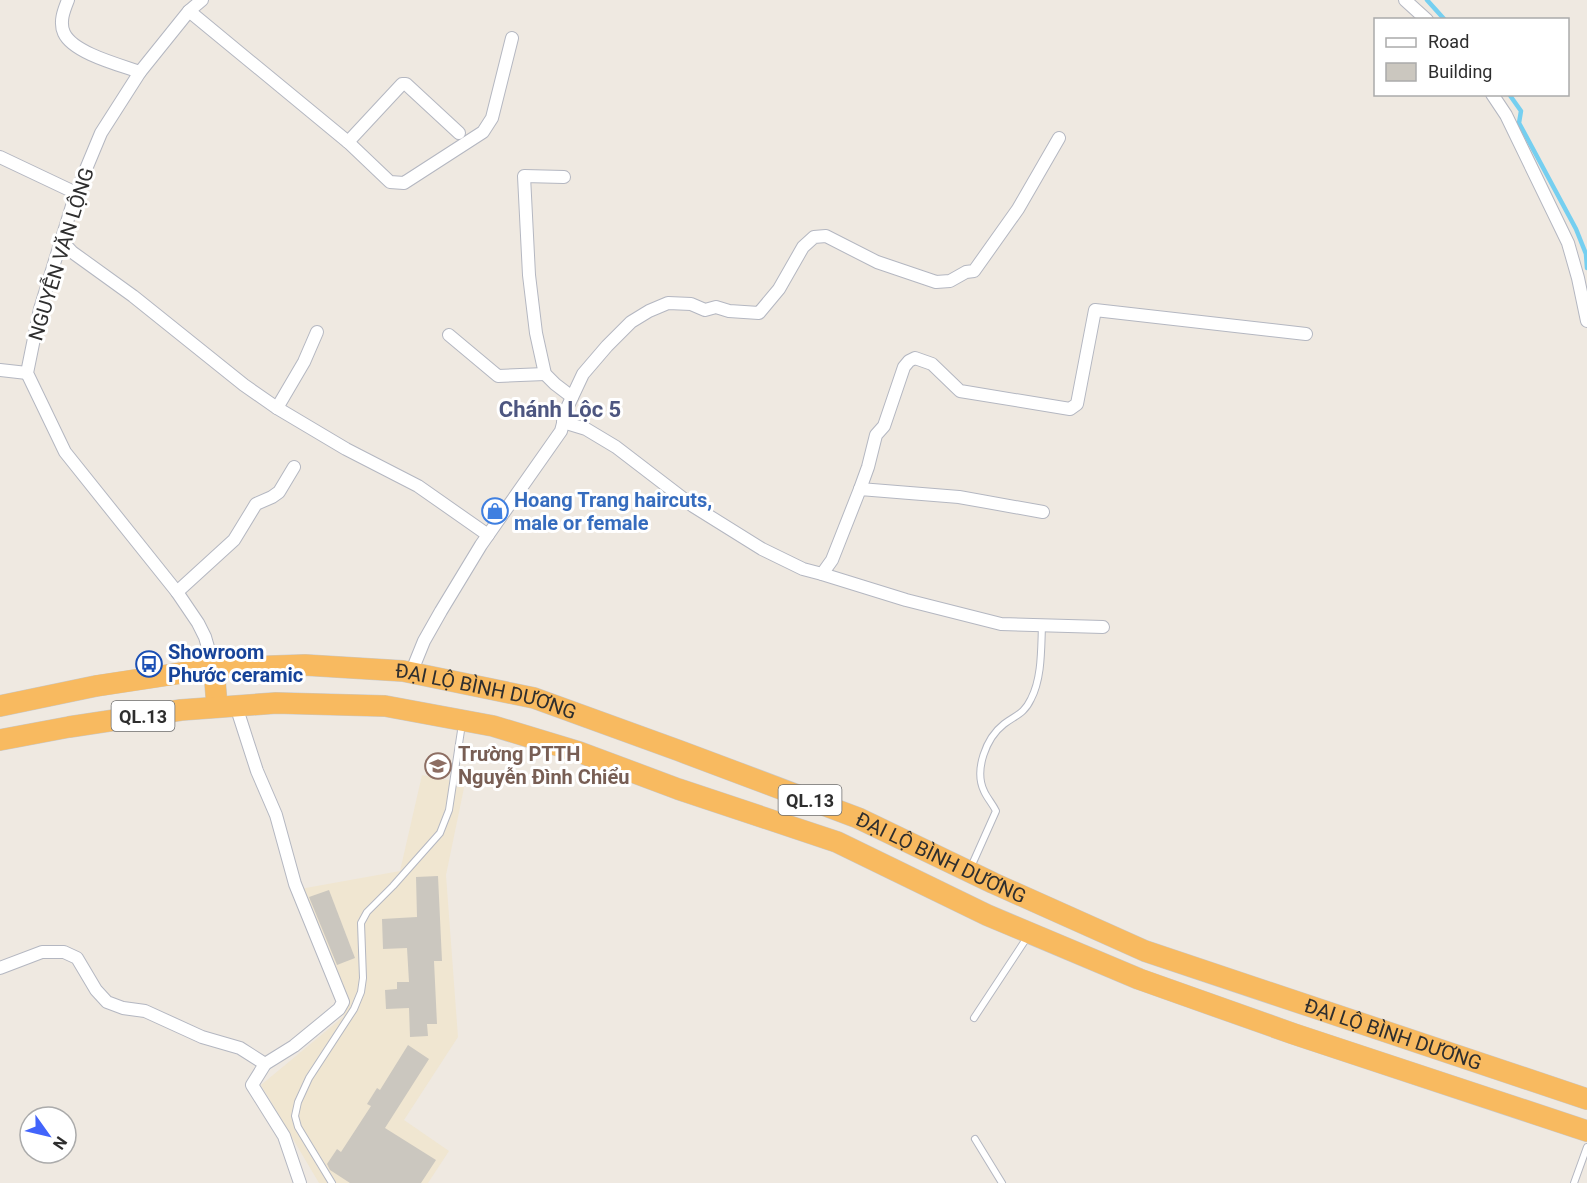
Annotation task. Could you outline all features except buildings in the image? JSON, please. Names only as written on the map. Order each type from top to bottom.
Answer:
[{"type":"highway","name":"ĐẠI LỘ BÌNH DƯƠNG","points":[[0,706],[96,686],[214,668],[305,665],[411,673],[534,698],[858,818],[969,872],[1145,951],[1587,1099]]},
{"type":"highway","points":[[214,668],[226,707]]},
{"type":"highway","name":"ĐẠI LỘ BÌNH DƯƠNG","points":[[0,740],[181,710],[276,703],[385,706],[493,726],[579,752],[678,789],[837,842],[987,915],[1139,979],[1294,1035],[1587,1131]]},
{"type":"street","points":[[68,0],[62,15],[63,32],[72,43],[88,52],[140,72]]},
{"type":"street","name":"NGUYỄN VĂN LỘNG","points":[[27,373],[40,309],[61,240],[76,193],[101,133],[140,72],[189,11],[202,0]]},
{"type":"street","points":[[1405,0],[1425,18]]},
{"type":"street","points":[[189,11],[348,142],[390,182],[397,183],[404,183],[483,132],[492,118],[512,38]]},
{"type":"street","points":[[348,142],[402,84],[406,84],[459,133]]},
{"type":"street","points":[[1493,96],[1506,115],[1568,243],[1587,321]]},
{"type":"street","points":[[411,673],[424,641],[488,535],[561,431],[572,397],[584,374],[631,322],[668,303],[691,304],[705,310],[716,307],[729,311],[759,314],[779,289],[803,247],[814,237],[826,236],[877,262],[936,282],[950,281],[966,272],[974,271],[1018,209],[1059,138]]},
{"type":"street","points":[[0,157],[76,193]]},
{"type":"street","points":[[564,177],[524,176],[529,275],[536,333],[545,374],[572,397]]},
{"type":"street","points":[[61,240],[72,252],[133,296],[244,385],[277,408],[346,449],[418,486],[488,535]]},
{"type":"street","points":[[822,574],[832,560],[860,489],[876,435],[884,426],[904,367],[915,358],[932,364],[960,391],[1070,409],[1077,404],[1095,310],[1306,334]]},
{"type":"street","points":[[277,408],[304,362],[317,332]]},
{"type":"street","points":[[449,335],[498,376],[545,374]]},
{"type":"street","points":[[0,370],[27,373],[65,452],[177,592],[202,630],[214,668]]},
{"type":"street","points":[[563,422],[586,429],[616,447],[693,506],[762,549],[803,568],[906,600],[1001,624],[1104,627]]},
{"type":"street","points":[[177,592],[234,540],[256,504],[279,492],[294,467]]},
{"type":"street","points":[[860,489],[959,497],[1043,512]]},
{"type":"street","points":[[226,707],[253,761],[276,815],[295,884],[343,1002],[339,1009],[302,1040],[265,1064],[252,1085],[284,1136],[300,1183]]},
{"type":"street","points":[[0,968],[42,952],[64,952],[77,958],[96,990],[107,1002],[123,1008],[145,1011],[202,1037],[240,1048],[265,1064]]},
{"type":"lane","points":[[969,872],[996,811],[992,801],[984,792],[979,774],[983,758],[991,738],[1003,725],[1021,714],[1032,699],[1040,665],[1042,626]]},
{"type":"lane","points":[[332,1183],[298,1127],[295,1116],[298,1102],[309,1078],[354,1009],[361,992],[363,978],[361,923],[364,917],[440,833],[449,810],[463,721]]},
{"type":"lane","points":[[974,1018],[1030,933]]},
{"type":"lane","points":[[975,1139],[1002,1183]]},
{"type":"lane","points":[[1574,1183],[1587,1147]]},
{"type":"shaded area","points":[[422,775],[465,783],[446,875],[458,1037],[404,1120],[449,1151],[428,1183],[319,1183],[261,1085],[343,1017],[348,1005],[300,889],[400,871]]},
{"type":"waterway","points":[[1427,0],[1443,18]]},
{"type":"waterway","points":[[1510,96],[1521,111],[1519,123],[1576,229],[1586,254],[1587,268]]},
{"type":"place","name":"Hoang Trang haircuts, male or female","points":[[495,511]]},
{"type":"place","name":"Showroom Phước ceramic","points":[[149,664]]},
{"type":"place","name":"Trường PTTH Nguyễn Đình Chiểu","points":[[438,766]]},
{"type":"district","name":"Chánh Lộc 5","points":[[560,409]]}]
